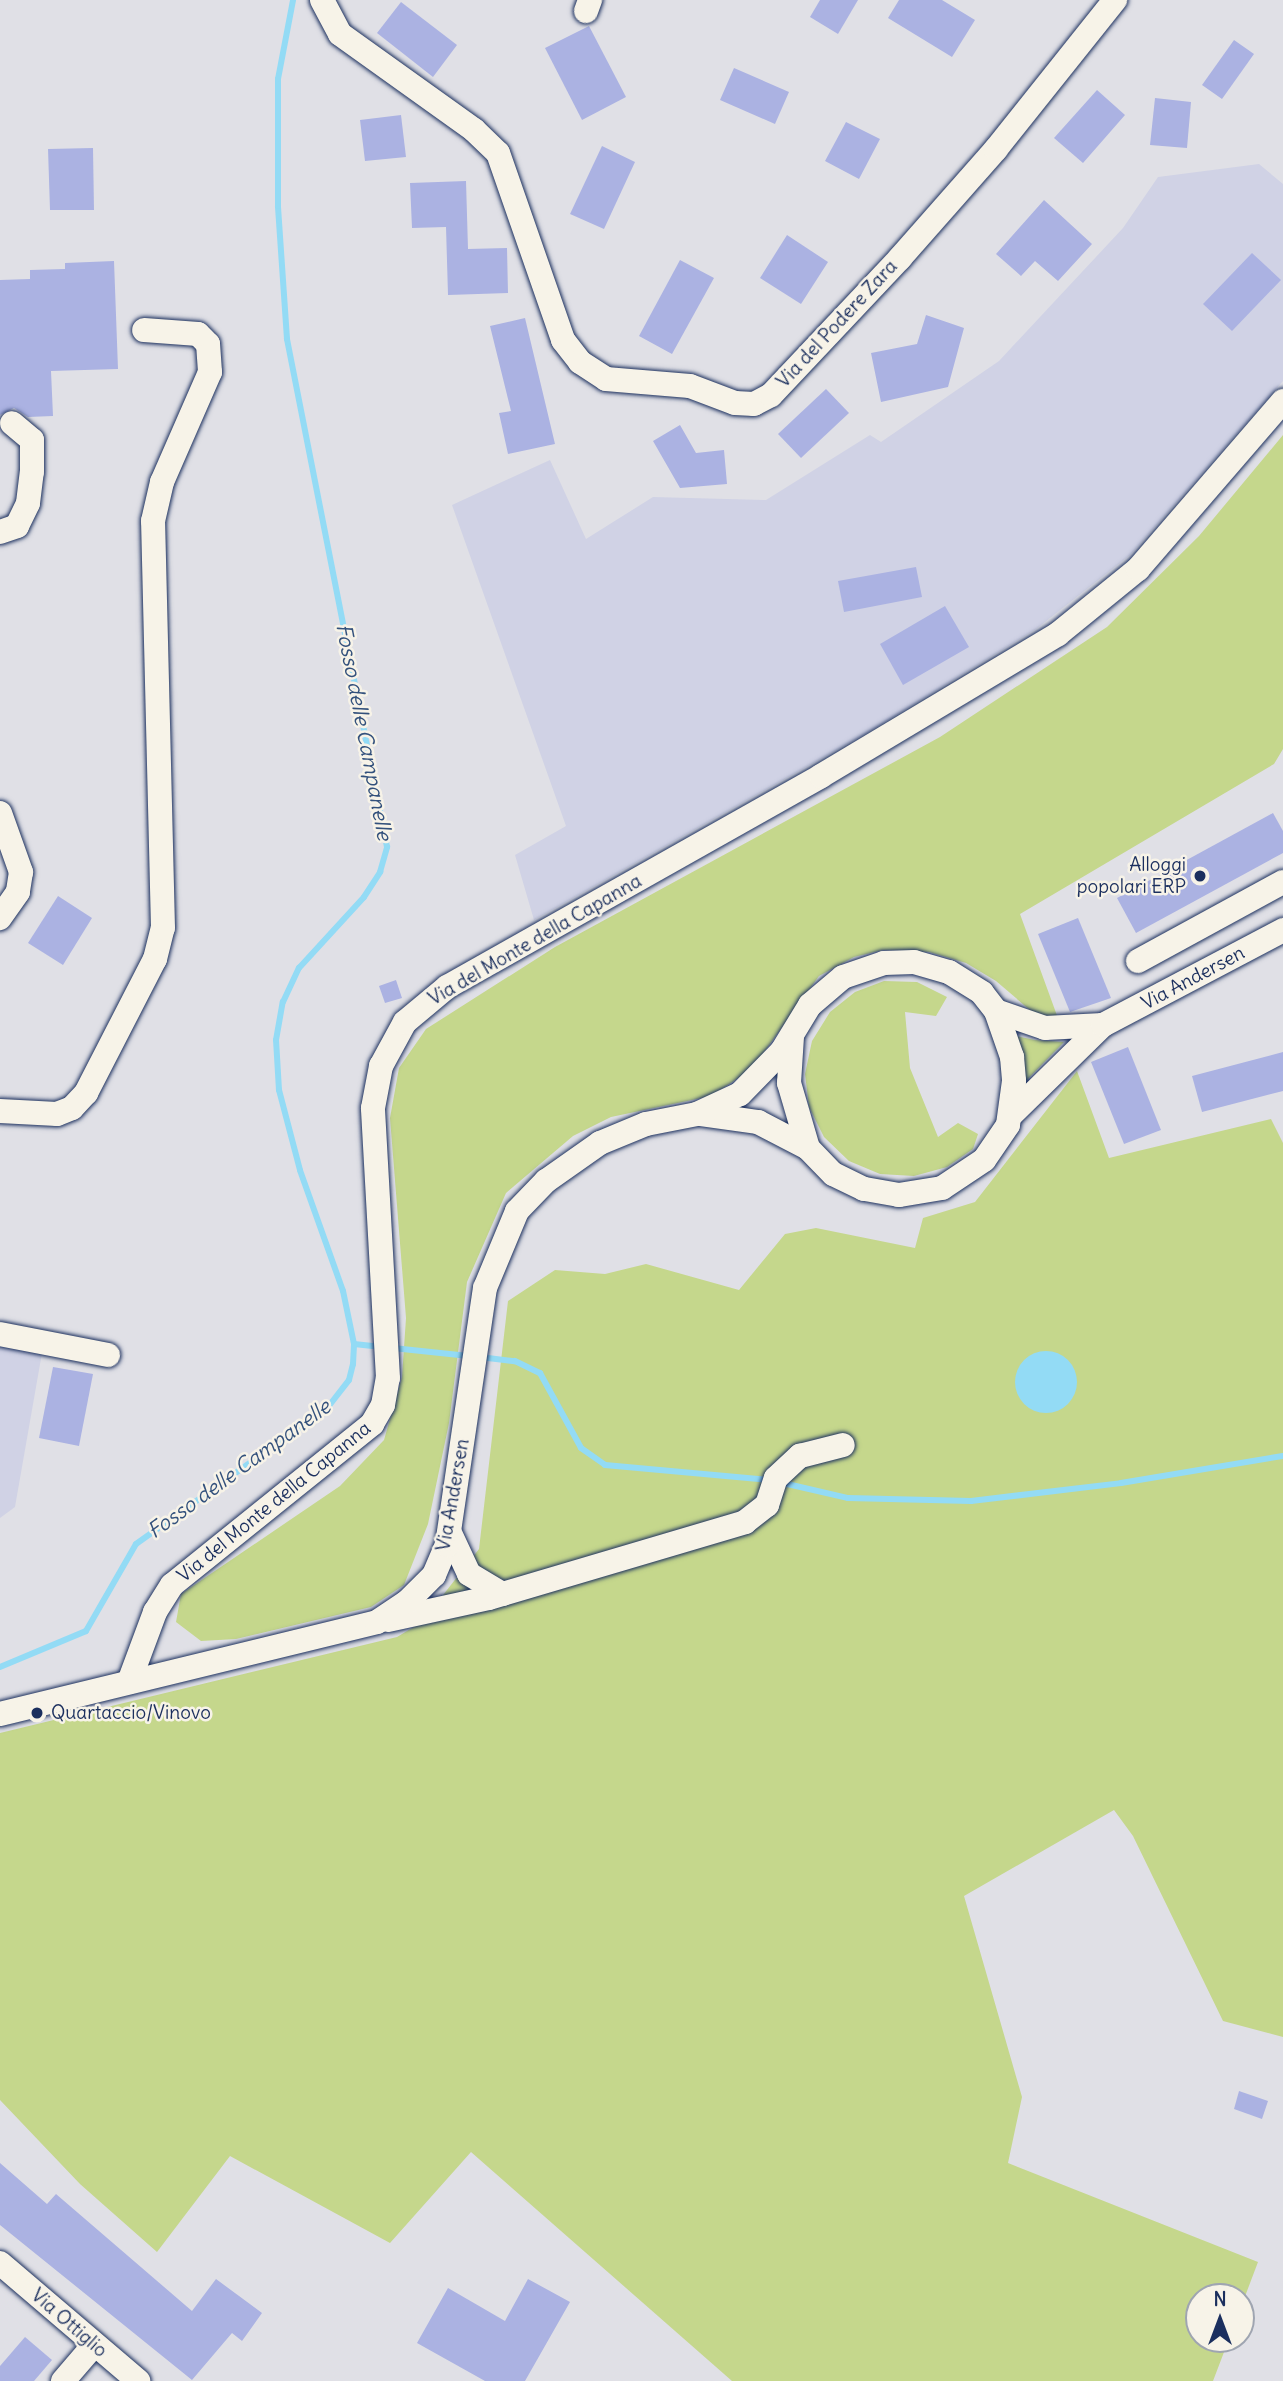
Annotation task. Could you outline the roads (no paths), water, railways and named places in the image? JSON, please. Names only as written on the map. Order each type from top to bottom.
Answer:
[{"type":"street","name":"Via del Podere Zara","points":[[322,0],[340,34],[474,130],[498,153],[563,340],[580,362],[606,379],[690,386],[735,402],[754,404],[771,395],[900,258],[996,149],[1106,2]]},
{"type":"street","points":[[0,1111],[57,1114],[72,1108],[86,1093],[155,959],[163,928],[153,521],[162,482],[210,372],[208,344],[198,334],[144,330]]},
{"type":"street","name":"Via del Monte della Capanna","points":[[129,1682],[155,1612],[172,1585],[372,1424],[386,1393],[373,1098],[384,1057],[412,1014],[447,987],[855,756],[1058,634],[1138,569],[1283,401]]},
{"type":"street","points":[[0,532],[17,526],[28,503],[32,472],[32,440],[12,422]]},
{"type":"street","points":[[0,813],[21,872],[18,892],[0,918]]},
{"type":"street","points":[[1138,961],[1283,882]]},
{"type":"street","name":"Via Andersen","points":[[1011,1115],[1103,1024],[1283,930]]},
{"type":"street","name":"Via Andersen","points":[[0,1714],[377,1622],[407,1602],[433,1575],[450,1533],[475,1351],[496,1254],[510,1222],[534,1192],[600,1143],[646,1125],[697,1114],[754,1084],[792,1036],[810,1004],[828,987],[862,968],[884,963],[914,962],[949,972],[982,993],[996,1011],[1014,1067],[1011,1115],[998,1144],[976,1168],[926,1193],[899,1195],[864,1189],[833,1174],[808,1148],[758,1122],[697,1114]]},
{"type":"street","name":"Via Andersen","points":[[996,1011],[1045,1028],[1103,1024]]},
{"type":"street","name":"Via Andersen","points":[[792,1036],[789,1083],[808,1148]]},
{"type":"street","points":[[0,1334],[108,1355]]},
{"type":"street","points":[[377,1622],[502,1594],[745,1522],[767,1506],[774,1484],[800,1456],[843,1445]]},
{"type":"street","points":[[450,1533],[469,1574],[502,1594]]},
{"type":"street","name":"Via Ottiglio","points":[[0,2263],[138,2381]]},
{"type":"street","points":[[63,2381],[94,2345]]},
{"type":"water","points":[[1040,1351],[1052,1351],[1068,1360],[1075,1370],[1075,1394],[1068,1404],[1052,1413],[1040,1413],[1029,1408],[1020,1399],[1015,1388],[1015,1376],[1020,1365],[1029,1356]]},
{"type":"waterway","name":"Fosso delle Campanelle","points":[[0,1667],[86,1631],[136,1544],[328,1407],[349,1380],[353,1364],[354,1344],[343,1291],[300,1170],[279,1090],[276,1040],[283,1002],[299,968],[364,897],[380,872],[387,847],[287,339],[278,206],[278,79],[293,0]]},
{"type":"waterway","points":[[354,1344],[382,1347]]},
{"type":"waterway","points":[[393,1348],[469,1356]]},
{"type":"waterway","points":[[480,1357],[515,1361],[540,1373],[581,1448],[605,1465],[769,1480]]},
{"type":"waterway","points":[[783,1483],[848,1498],[971,1501],[1121,1483],[1283,1456]]},
{"type":"place","name":"Alloggi popolari ERP","points":[[1200,876]]},
{"type":"place","name":"Quartaccio/Vinovo","points":[[37,1713]]}]
